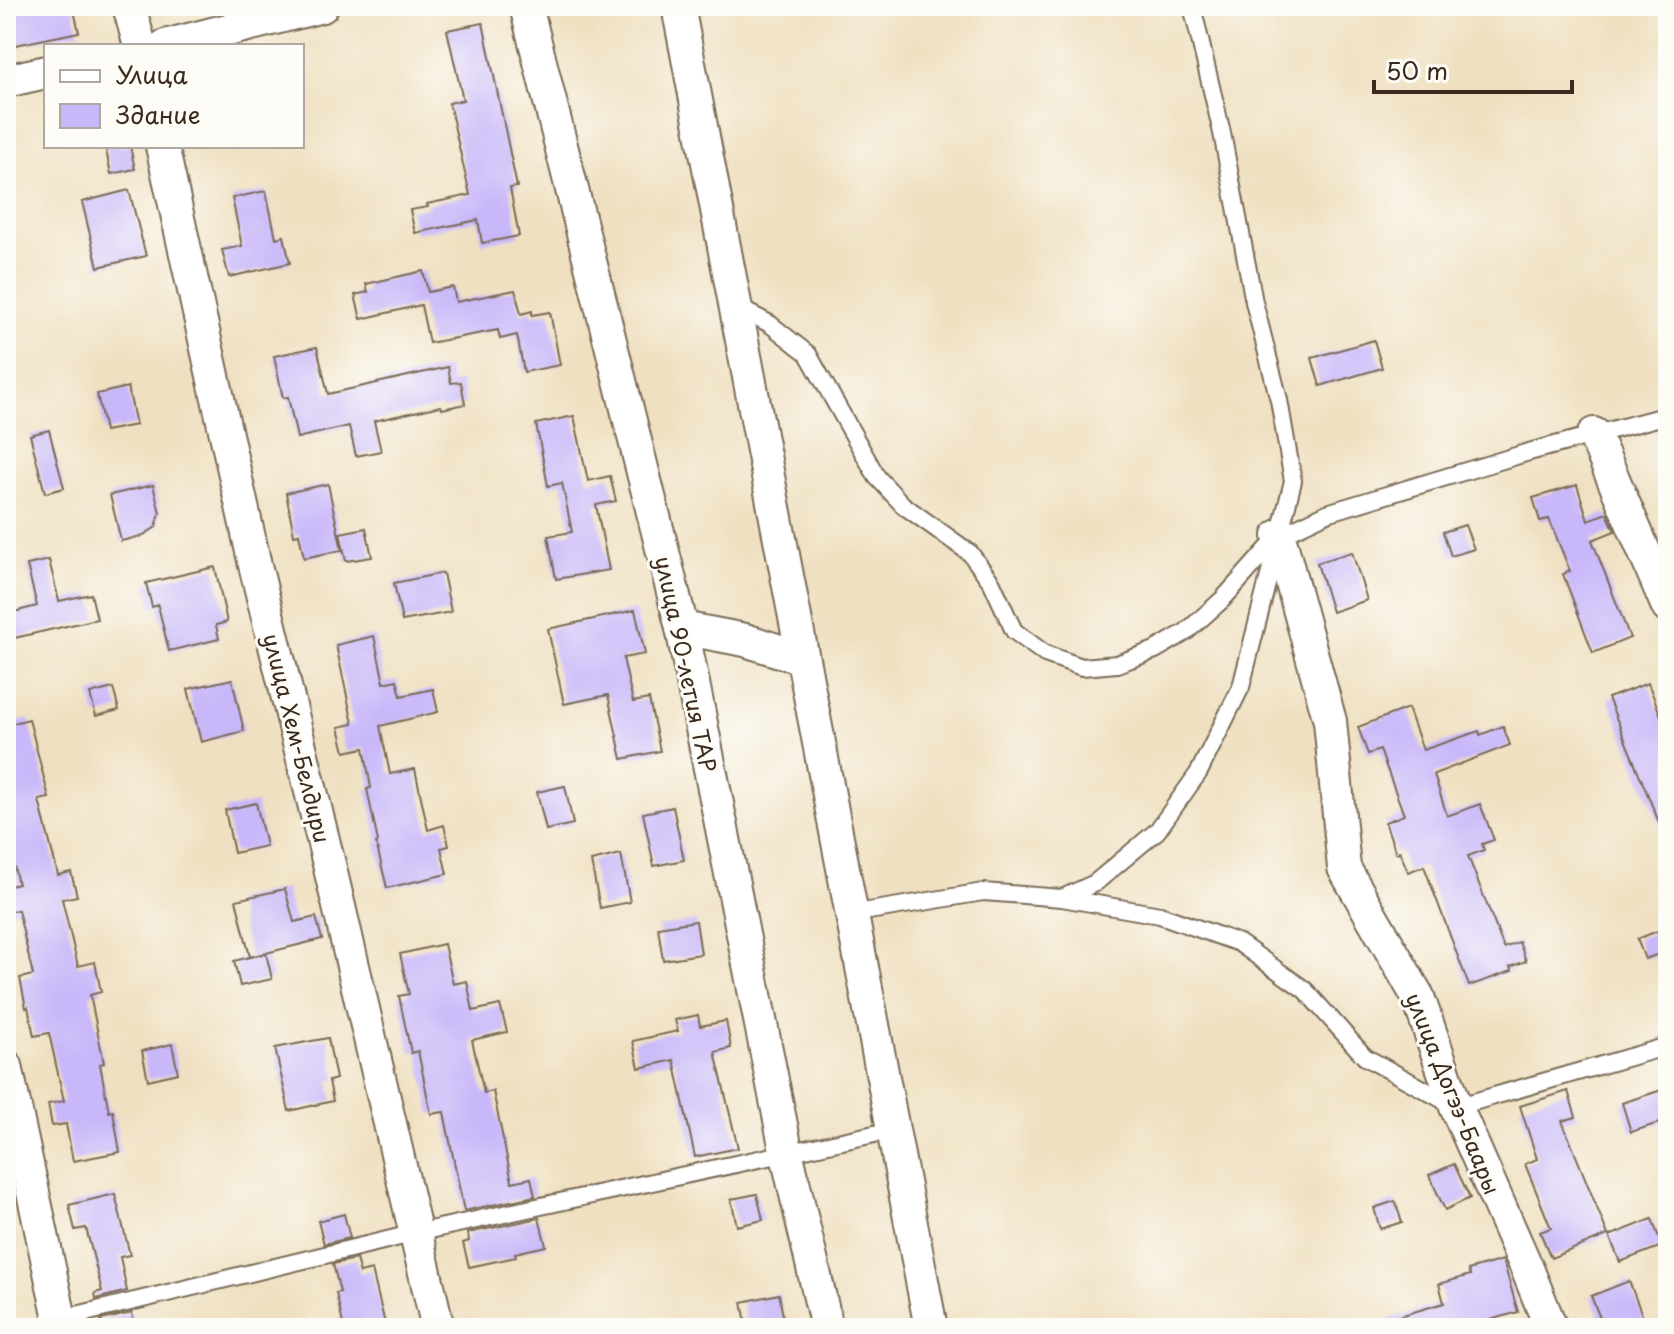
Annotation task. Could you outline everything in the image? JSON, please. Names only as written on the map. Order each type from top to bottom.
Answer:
[{"type":"street","points":[[129,6],[139,44]]},
{"type":"street","points":[[173,44],[322,6]]},
{"type":"street","name":"улица 90-летия ТАР","points":[[526,6],[682,628],[787,1155],[827,1328]]},
{"type":"street","points":[[678,6],[931,1328]]},
{"type":"street","points":[[6,81],[44,72]]},
{"type":"street","name":"улица Хем-Белдири","points":[[162,148],[255,565],[438,1328]]},
{"type":"street","points":[[1594,434],[1668,607]]},
{"type":"street","name":"улица Догээ-Баары","points":[[1279,536],[1330,721],[1344,868],[1418,997],[1456,1107],[1551,1328]]},
{"type":"street","points":[[682,628],[745,640],[802,658]]},
{"type":"street","points":[[6,1066],[61,1324]]},
{"type":"lane","points":[[1062,898],[1095,883],[1157,831],[1199,772],[1241,687],[1293,481],[1279,400],[1254,302],[1222,133],[1192,6]]},
{"type":"lane","points":[[735,306],[770,324],[808,354],[877,477],[903,505],[970,553],[992,583],[1014,631],[1045,654],[1082,667],[1117,664],[1155,650],[1186,632],[1223,599],[1279,536],[1327,513],[1668,415]]},
{"type":"lane","points":[[851,914],[983,892],[1062,898],[1160,915],[1239,943],[1305,990],[1365,1057],[1456,1107],[1668,1046]]},
{"type":"lane","points":[[61,1324],[416,1233],[893,1130]]},
{"type":"building","points":[[6,6],[73,6],[79,32],[6,47]]},
{"type":"building","points":[[483,23],[517,187],[510,188],[519,236],[482,243],[478,220],[415,233],[410,210],[470,195],[449,103],[463,100],[447,30]]},
{"type":"building","points":[[105,148],[130,148],[135,169],[111,174]]},
{"type":"building","points":[[129,190],[146,256],[98,267],[82,202]]},
{"type":"building","points":[[266,191],[276,238],[284,236],[290,263],[229,277],[222,250],[242,246],[232,198]]},
{"type":"building","points":[[423,271],[428,292],[453,287],[456,302],[515,290],[521,314],[550,312],[560,365],[524,372],[517,335],[500,339],[498,330],[429,343],[421,305],[361,319],[355,295],[368,292],[366,284]]},
{"type":"building","points":[[1374,340],[1382,368],[1320,386],[1312,358]]},
{"type":"building","points":[[317,347],[328,394],[448,367],[451,383],[461,382],[465,404],[442,409],[441,406],[374,421],[381,451],[356,456],[349,426],[297,438],[288,397],[283,398],[274,356]]},
{"type":"building","points":[[128,387],[136,425],[105,431],[97,394]]},
{"type":"building","points":[[574,416],[588,481],[610,476],[616,501],[596,505],[609,570],[556,579],[548,536],[572,532],[562,483],[548,486],[536,424]]},
{"type":"building","points":[[49,430],[64,488],[45,493],[30,435]]},
{"type":"building","points":[[328,484],[342,550],[304,558],[299,534],[294,535],[286,493]]},
{"type":"building","points":[[153,485],[160,513],[156,527],[142,536],[121,541],[110,495]]},
{"type":"building","points":[[1577,485],[1588,520],[1607,513],[1615,531],[1592,540],[1630,638],[1593,653],[1563,574],[1570,571],[1549,519],[1540,521],[1533,498]]},
{"type":"building","points":[[1465,525],[1474,549],[1451,556],[1443,532]]},
{"type":"building","points":[[366,528],[372,557],[346,561],[340,533]]},
{"type":"building","points":[[1352,552],[1367,600],[1332,612],[1317,563]]},
{"type":"building","points":[[49,560],[59,601],[91,594],[97,619],[6,640],[6,614],[37,606],[27,565]]},
{"type":"building","points":[[215,567],[227,622],[216,625],[219,639],[169,651],[158,605],[152,607],[146,583]]},
{"type":"building","points":[[443,573],[451,612],[402,621],[394,583]]},
{"type":"building","points":[[635,610],[645,654],[623,658],[633,702],[649,699],[660,751],[622,759],[608,695],[564,704],[548,629]]},
{"type":"building","points":[[374,636],[384,683],[397,680],[401,696],[433,689],[438,712],[380,726],[390,774],[415,769],[428,830],[444,825],[449,846],[441,848],[447,874],[387,888],[367,789],[371,788],[364,748],[345,752],[339,727],[353,724],[336,645]]},
{"type":"building","points":[[232,679],[244,731],[201,742],[188,689]]},
{"type":"building","points":[[1648,683],[1668,734],[1667,842],[1608,698]]},
{"type":"building","points":[[113,688],[119,710],[96,716],[90,694]]},
{"type":"building","points":[[1408,708],[1423,750],[1503,726],[1510,745],[1434,774],[1447,816],[1480,804],[1494,840],[1482,844],[1484,850],[1468,856],[1504,948],[1519,942],[1526,961],[1510,967],[1512,971],[1469,986],[1424,866],[1408,872],[1400,852],[1396,853],[1385,822],[1404,815],[1380,750],[1368,754],[1358,727]]},
{"type":"building","points":[[29,719],[49,798],[39,800],[58,875],[71,872],[77,896],[62,899],[78,966],[95,962],[101,992],[90,995],[104,1063],[100,1064],[109,1112],[113,1111],[120,1152],[73,1161],[66,1124],[52,1126],[48,1104],[64,1101],[49,1033],[34,1036],[26,1008],[20,978],[33,975],[18,910],[6,912],[6,887],[18,884],[6,832],[6,725]]},
{"type":"building","points":[[565,786],[573,824],[546,830],[537,792]]},
{"type":"building","points":[[256,803],[266,846],[234,853],[225,810]]},
{"type":"building","points":[[673,807],[684,860],[654,866],[643,813]]},
{"type":"building","points":[[621,854],[630,902],[600,908],[591,861]]},
{"type":"building","points":[[285,889],[294,922],[316,917],[322,939],[250,957],[236,900]]},
{"type":"building","points":[[696,921],[701,954],[663,960],[658,927]]},
{"type":"building","points":[[1668,927],[1668,951],[1645,959],[1637,939]]},
{"type":"building","points":[[444,944],[453,984],[467,981],[473,1011],[500,1005],[507,1032],[472,1040],[484,1093],[493,1091],[512,1182],[531,1178],[535,1196],[464,1211],[444,1112],[431,1114],[418,1051],[411,1053],[399,996],[409,994],[400,954]]},
{"type":"building","points":[[266,953],[272,979],[240,986],[234,961]]},
{"type":"building","points":[[698,1015],[700,1026],[726,1021],[731,1048],[715,1052],[738,1148],[695,1157],[674,1060],[639,1068],[633,1041],[678,1031],[675,1020]]},
{"type":"building","points":[[328,1038],[336,1079],[329,1081],[333,1101],[289,1111],[275,1048]]},
{"type":"building","points":[[172,1044],[178,1073],[148,1080],[142,1051]]},
{"type":"building","points":[[1668,1088],[1668,1120],[1631,1132],[1622,1103]]},
{"type":"building","points":[[1568,1091],[1576,1117],[1562,1121],[1608,1235],[1551,1258],[1540,1232],[1551,1228],[1525,1164],[1537,1159],[1520,1106]]},
{"type":"building","points":[[1454,1164],[1470,1198],[1445,1210],[1429,1175]]},
{"type":"building","points":[[115,1194],[130,1255],[120,1257],[127,1291],[96,1299],[95,1293],[102,1291],[86,1228],[75,1230],[69,1205]]},
{"type":"building","points":[[757,1194],[763,1220],[737,1226],[731,1199]]},
{"type":"building","points":[[1395,1201],[1402,1222],[1380,1229],[1374,1208]]},
{"type":"building","points":[[344,1214],[350,1238],[324,1244],[318,1221]]},
{"type":"building","points":[[539,1218],[546,1246],[515,1253],[516,1257],[469,1267],[463,1243],[469,1241],[468,1233]]},
{"type":"building","points":[[1652,1219],[1662,1246],[1620,1262],[1609,1236]]},
{"type":"building","points":[[356,1259],[360,1273],[372,1270],[386,1328],[344,1328],[333,1264]]},
{"type":"building","points":[[1503,1260],[1518,1312],[1463,1328],[1380,1328],[1379,1322],[1444,1303],[1439,1284],[1470,1275],[1468,1270]]},
{"type":"building","points":[[1629,1281],[1647,1328],[1604,1328],[1591,1296]]},
{"type":"building","points":[[779,1294],[785,1328],[747,1328],[742,1302]]},
{"type":"building","points":[[132,1313],[135,1328],[103,1328],[101,1320]]}]
